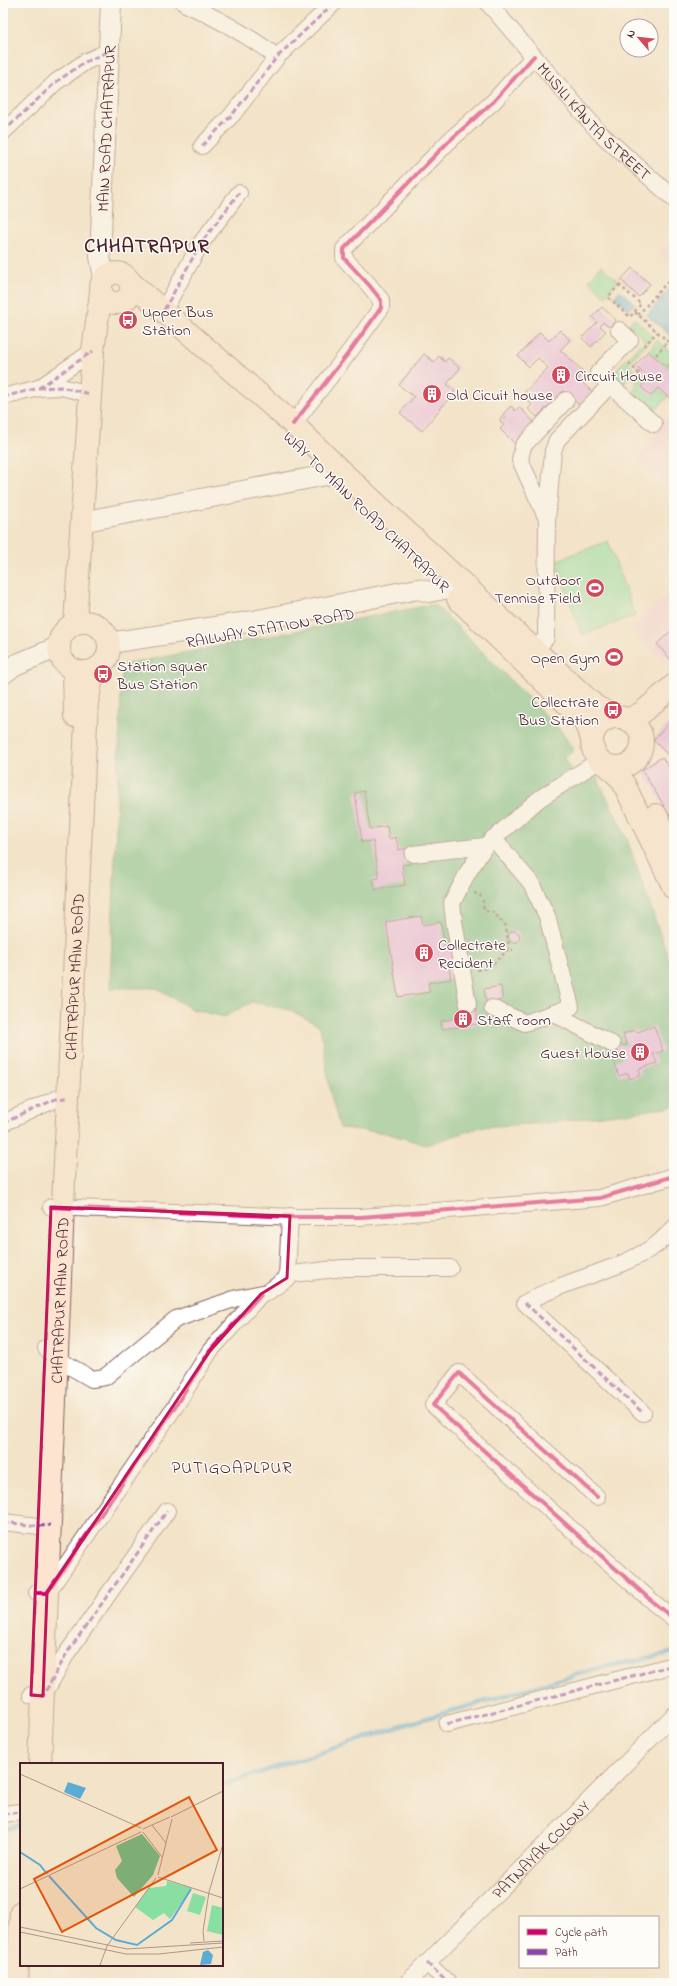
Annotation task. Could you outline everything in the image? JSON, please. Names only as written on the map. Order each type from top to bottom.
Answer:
[{"type":"main road","points":[[87,521],[90,394],[93,351],[108,275],[118,273],[127,278],[130,288],[126,300],[121,303],[105,291]]},
{"type":"main road","name":"WAY TO MAIN ROAD CHATRAPUR","points":[[130,288],[164,310],[293,424],[336,474],[447,588],[583,719],[592,738]]},
{"type":"main road","name":"WAY TO MAIN ROAD CHATRAPUR","points":[[130,288],[304,448],[438,561],[447,588]]},
{"type":"main road","points":[[81,622],[87,521],[105,291]]},
{"type":"main road","points":[[447,588],[535,650],[595,706],[622,718],[639,731],[642,739]]},
{"type":"main road","points":[[81,622],[102,629],[96,659],[64,663],[60,656],[58,647],[60,638],[64,631],[81,622]]},
{"type":"main road","name":"CHATRAPUR MAIN ROAD","points":[[40,1763],[37,1695],[62,1099],[87,702],[96,659]]},
{"type":"main road","points":[[674,685],[643,712],[622,718],[603,721],[595,730],[592,738],[592,746],[604,763],[622,780],[674,888]]},
{"type":"main road","points":[[604,763],[621,766],[632,762],[638,755],[642,739],[652,723],[674,703]]},
{"type":"main road","points":[[632,762],[636,775],[674,852]]},
{"type":"main road","name":"CHATRAPUR MAIN ROAD","points":[[28,1763],[37,1695]]},
{"type":"main road","points":[[17,1983],[20,1930]]},
{"type":"main road","points":[[29,1983],[30,1966]]},
{"type":"street","name":"MAIN ROAD CHATRAPUR","points":[[105,291],[100,257],[110,3]]},
{"type":"street","points":[[184,3],[256,41],[277,57]]},
{"type":"street","points":[[202,146],[232,115],[277,57],[334,3]]},
{"type":"street","name":"MUSILI KANTA STREET","points":[[488,3],[599,132],[674,199]]},
{"type":"street","points":[[3,132],[56,82],[85,62],[109,51]]},
{"type":"street","points":[[293,424],[350,352],[381,308],[381,300],[344,258],[344,249],[448,142],[494,101],[534,56]]},
{"type":"street","points":[[164,310],[201,243],[239,193]]},
{"type":"street","points":[[619,330],[630,340],[598,373],[654,424]]},
{"type":"street","points":[[38,388],[93,351]]},
{"type":"street","points":[[535,650],[546,638],[547,521],[553,451],[557,440],[610,385]]},
{"type":"street","points":[[3,397],[38,388],[61,387],[90,394]]},
{"type":"street","points":[[547,521],[520,460],[523,446],[566,400]]},
{"type":"street","points":[[87,521],[336,474]]},
{"type":"street","name":"RAILWAY STATION ROAD","points":[[96,659],[248,622],[418,589],[447,588]]},
{"type":"street","points":[[3,674],[15,665],[58,647]]},
{"type":"street","points":[[468,1006],[452,903],[489,842],[539,799],[604,763]]},
{"type":"street","points":[[413,854],[489,842]]},
{"type":"street","points":[[489,842],[532,883],[547,916],[571,1007],[525,1023],[492,1008]]},
{"type":"street","points":[[553,1013],[612,1044]]},
{"type":"street","points":[[3,1122],[62,1099]]},
{"type":"street","points":[[57,1207],[290,1216],[361,1217],[600,1198],[674,1176]]},
{"type":"street","points":[[288,1278],[290,1216]]},
{"type":"street","points":[[643,1413],[526,1303],[545,1291],[618,1266],[654,1246],[674,1228]]},
{"type":"street","points":[[51,1354],[92,1379],[105,1377],[176,1319],[211,1306],[268,1292],[293,1274],[343,1268],[450,1268]]},
{"type":"street","points":[[41,1593],[176,1405],[210,1350],[261,1294]]},
{"type":"street","points":[[597,1497],[459,1374],[433,1405],[655,1604],[674,1619]]},
{"type":"street","points":[[37,1695],[167,1511]]},
{"type":"street","points":[[3,1522],[44,1526]]},
{"type":"street","points":[[447,1724],[674,1664]]},
{"type":"street","name":"PATNAYAK COLONY","points":[[407,1983],[674,1716]]},
{"type":"street","points":[[3,1814],[20,1812]]},
{"type":"street","points":[[426,1963],[448,1983]]},
{"type":"path","points":[[638,315],[670,278],[674,281]]},
{"type":"path","points":[[641,304],[630,317],[608,297],[619,284],[641,304],[645,308]]},
{"type":"path","points":[[635,312],[674,347]]},
{"type":"path","points":[[643,347],[657,332]]},
{"type":"path","points":[[656,355],[668,341]]},
{"type":"path","points":[[622,396],[640,375],[628,363],[633,358]]},
{"type":"path","points":[[668,366],[674,359]]},
{"type":"path","points":[[461,887],[480,894],[484,901],[483,906],[485,910],[493,912],[506,926],[509,949]]},
{"type":"path","points":[[509,949],[513,950]]},
{"type":"path","points":[[462,973],[488,968],[509,949]]},
{"type":"highlighted area","points":[[51,1207],[290,1216],[287,1278],[261,1294],[210,1351],[47,1593],[43,1696],[31,1695]]},
{"type":"shaded area","points":[[674,237],[674,267],[659,252]]},
{"type":"shaded area","points":[[674,409],[674,494],[639,458]]},
{"type":"shaded area","points":[[674,588],[674,673],[673,674],[631,628]]},
{"type":"green space","points":[[601,266],[618,281],[605,296],[589,281]]},
{"type":"green space","points":[[634,318],[653,337],[628,363],[636,371],[623,385],[612,374],[645,340],[629,324]]},
{"type":"green space","points":[[657,340],[674,356],[674,374],[648,351]]},
{"type":"green space","points":[[644,374],[668,397],[654,412],[632,393],[637,386],[635,384]]},
{"type":"green space","name":"Outdoor Tennise Field","points":[[608,541],[635,616],[582,635],[555,561]]},
{"type":"green space","points":[[435,604],[561,731],[574,751],[564,758],[579,783],[596,775],[627,839],[674,974],[674,1107],[547,1123],[481,1127],[426,1145],[386,1133],[340,1128],[331,1096],[320,1026],[290,1010],[252,1002],[224,1017],[191,1009],[157,988],[110,988],[122,665]]},
{"type":"water","points":[[670,288],[674,291],[674,339],[647,315]]},
{"type":"water","points":[[620,290],[635,304],[629,310],[614,297]]},
{"type":"building","points":[[632,268],[650,284],[639,297],[621,280]]},
{"type":"building","points":[[602,307],[616,320],[609,327],[603,322],[600,326],[606,331],[591,347],[582,338],[597,322],[592,317]]},
{"type":"building","name":"Circuit House","points":[[560,330],[570,340],[560,350],[584,372],[578,378],[592,392],[579,405],[566,392],[563,391],[537,417],[528,409],[532,405],[522,395],[548,368],[538,358],[529,367],[518,356],[540,332],[549,341]]},
{"type":"building","points":[[648,351],[674,374],[673,401],[658,388],[651,396],[641,387],[649,378],[635,366]]},
{"type":"building","name":"Old Cicuit house","points":[[424,354],[434,362],[439,356],[445,362],[448,358],[460,368],[447,384],[455,391],[422,431],[400,413],[414,397],[399,385]]},
{"type":"building","points":[[511,406],[515,411],[519,407],[536,424],[515,444],[500,429],[504,425],[500,421],[502,416],[505,419],[507,417],[503,414]]},
{"type":"building","points":[[674,628],[674,656],[670,659],[657,644]]},
{"type":"building","points":[[674,718],[674,755],[671,758],[653,740]]},
{"type":"building","points":[[662,757],[674,776],[674,822],[642,770]]},
{"type":"building","points":[[364,791],[370,829],[387,826],[389,839],[396,837],[399,850],[407,848],[410,864],[402,865],[405,885],[375,890],[373,879],[379,878],[373,841],[362,842],[355,793]]},
{"type":"building","name":"Collectrate Recident","points":[[421,916],[423,925],[441,922],[445,945],[455,944],[458,961],[448,962],[451,979],[428,983],[430,992],[398,997],[386,922]]},
{"type":"building","points":[[512,931],[516,931],[520,937],[516,943],[512,943],[508,939],[508,935]]},
{"type":"building","points":[[501,986],[503,1000],[486,1003],[484,989]]},
{"type":"building","name":"Staff room","points":[[476,1008],[478,1024],[442,1029],[441,1021],[458,1018],[457,1011]]},
{"type":"building","name":"Guest House","points":[[654,1026],[663,1051],[653,1054],[657,1063],[639,1069],[641,1075],[630,1079],[628,1073],[619,1076],[614,1061],[623,1058],[621,1053],[614,1049],[617,1043],[624,1046],[627,1045],[623,1034],[635,1030],[638,1032]]},
{"type":"waterway","points":[[223,1785],[417,1721],[596,1669],[674,1652]]},
{"type":"waterway","points":[[3,1830],[20,1825]]},
{"type":"marked path","points":[[202,146],[232,115],[277,57],[334,3]]},
{"type":"marked path","points":[[3,132],[56,82],[85,62],[109,51]]},
{"type":"marked path","points":[[164,310],[201,243],[239,193]]},
{"type":"marked path","points":[[39,388],[93,351]]},
{"type":"marked path","points":[[3,397],[39,388],[61,387],[90,394]]},
{"type":"marked path","points":[[3,1123],[56,1099],[68,1098]]},
{"type":"marked path","points":[[525,1303],[643,1413]]},
{"type":"marked path","points":[[31,1695],[43,1696],[67,1653],[167,1511]]},
{"type":"marked path","points":[[3,1522],[39,1526],[50,1525]]},
{"type":"marked path","points":[[447,1724],[674,1665]]},
{"type":"marked path","points":[[3,1814],[20,1812]]},
{"type":"marked path","points":[[427,1963],[448,1983]]},
{"type":"cycle path","points":[[293,424],[350,351],[381,308],[381,300],[344,258],[344,249],[448,142],[494,101],[534,56]]},
{"type":"cycle path","points":[[51,1207],[295,1217],[361,1217],[600,1198],[674,1176]]},
{"type":"cycle path","points":[[36,1593],[47,1593],[176,1405],[210,1351],[261,1294]]},
{"type":"cycle path","points":[[597,1497],[459,1373],[433,1405],[655,1604],[674,1619]]},
{"type":"place","name":"Upper Bus Station","points":[[128,320]]},
{"type":"place","name":"Circuit House","points":[[561,375]]},
{"type":"place","name":"Old Cicuit house","points":[[432,394]]},
{"type":"place","name":"Outdoor Tennise Field","points":[[595,588]]},
{"type":"place","name":"Open Gym","points":[[614,657]]},
{"type":"place","name":"Station squar Bus Station","points":[[103,674]]},
{"type":"place","name":"Collectrate Bus Station","points":[[613,710]]},
{"type":"place","name":"Collectrate Recident","points":[[424,953]]},
{"type":"place","name":"Staff room","points":[[463,1019]]},
{"type":"place","name":"Guest House","points":[[640,1052]]},
{"type":"district","name":"CHHATRAPUR","points":[[147,245]]},
{"type":"district","name":"PUTIGOAPLPUR","points":[[232,1467]]}]
